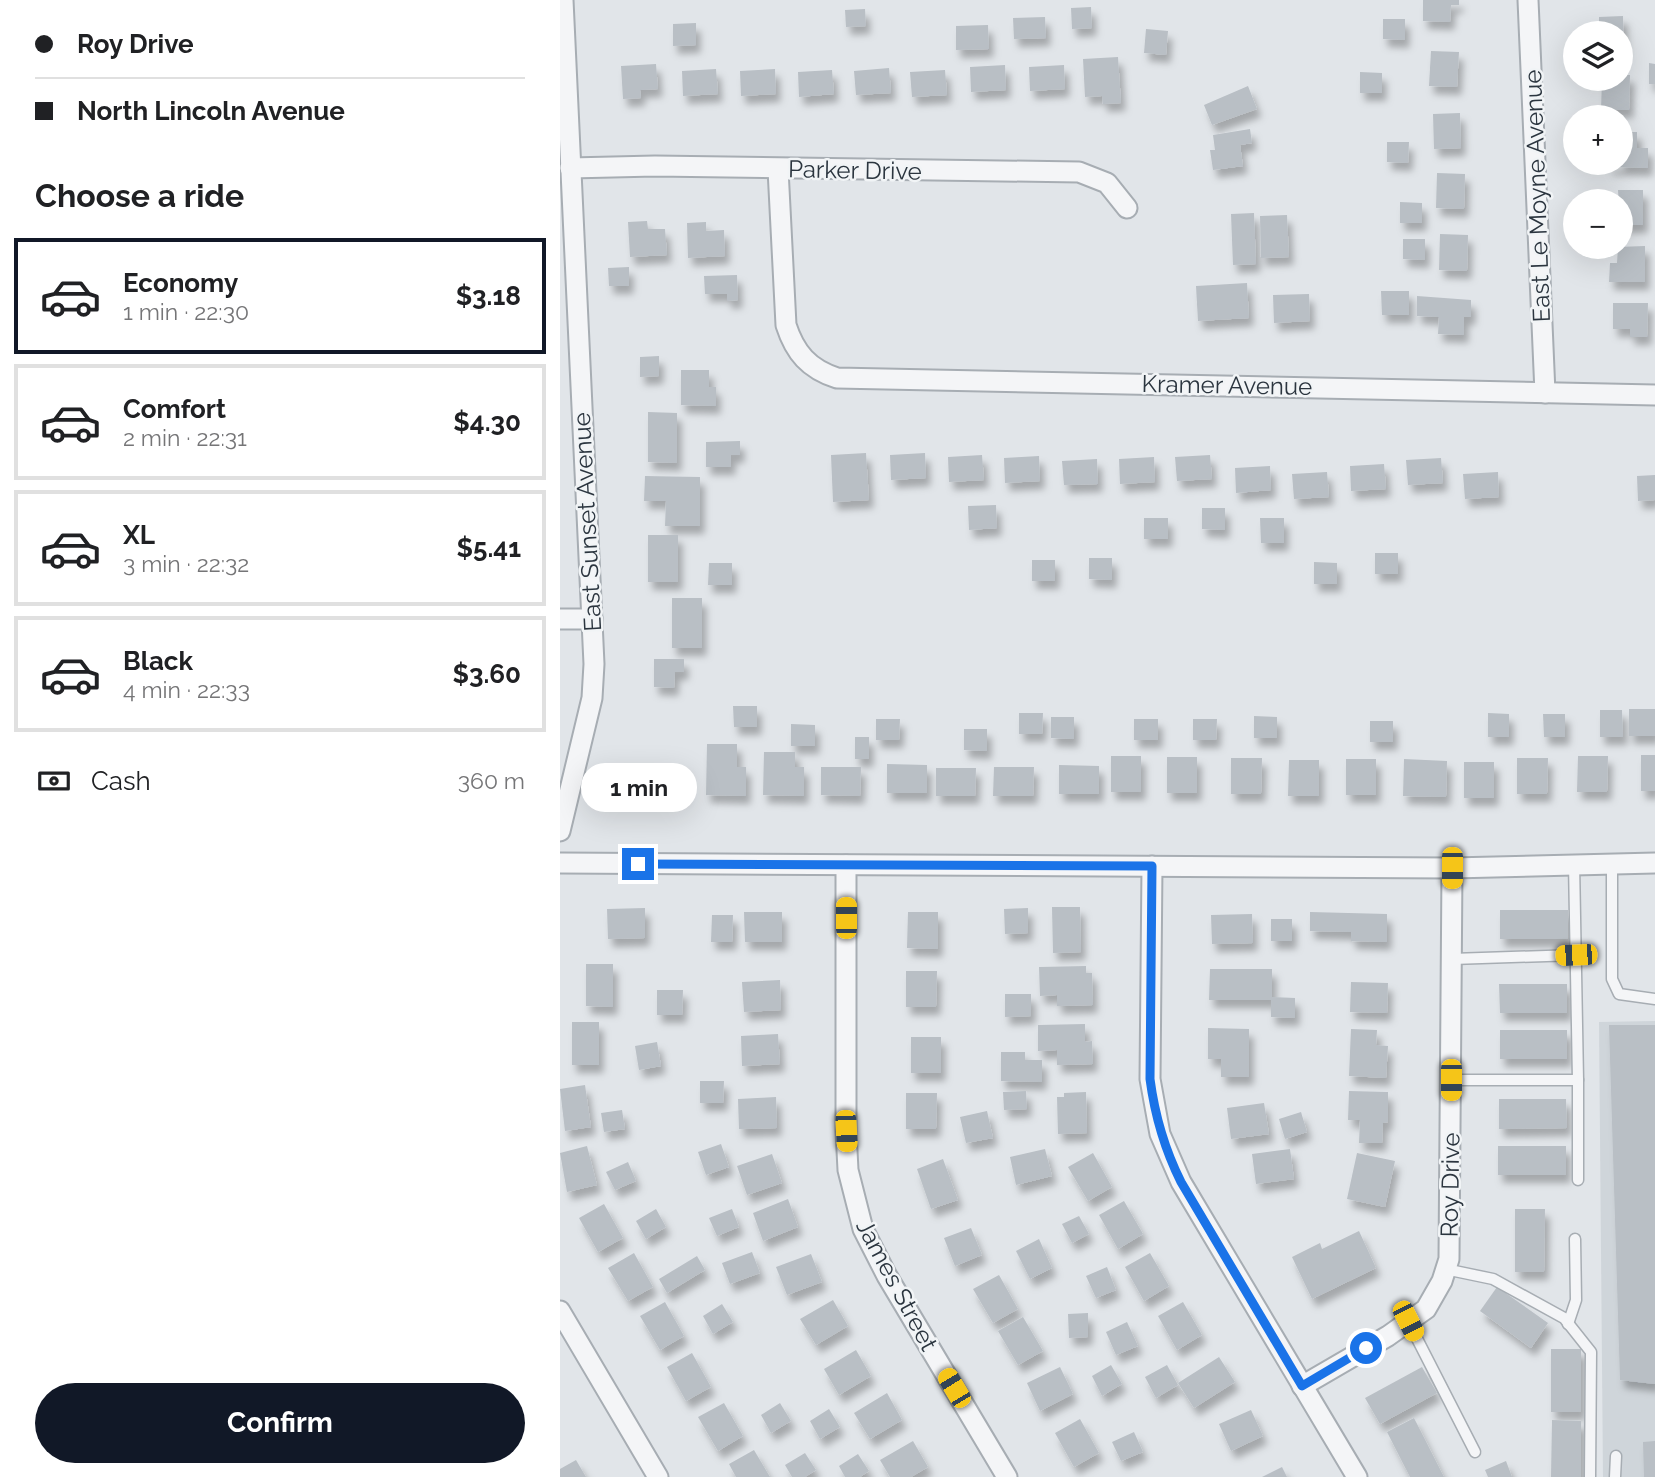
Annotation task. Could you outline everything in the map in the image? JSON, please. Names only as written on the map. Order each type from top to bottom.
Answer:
[{"type":"street","name":"East Sunset Avenue","points":[[560,831],[592,698],[594,664],[568,315],[570,168],[563,0]]},
{"type":"street","name":"East Le Moyne Avenue","points":[[1528,0],[1545,393]]},
{"type":"street","name":"Parker Drive","points":[[570,168],[655,166],[1079,172],[1107,183],[1127,208]]},
{"type":"street","name":"Kramer Avenue","points":[[778,169],[783,303],[793,345],[805,361],[827,375],[850,381],[1181,384],[1655,395]]},
{"type":"street","points":[[560,619],[592,619]]},
{"type":"street","points":[[560,863],[1452,868],[1655,863]]},
{"type":"street","name":"James Street","points":[[846,865],[846,1131],[848,1170],[856,1206],[887,1276],[1007,1477]]},
{"type":"street","points":[[1152,866],[1150,1079],[1160,1134],[1181,1182],[1357,1477]]},
{"type":"street","name":"Roy Drive","points":[[1302,1386],[1426,1309],[1445,1269],[1450,1244],[1452,868]]},
{"type":"street","points":[[560,1311],[658,1477]]},
{"type":"lane","points":[[1574,863],[1578,1180]]},
{"type":"lane","points":[[1612,863],[1612,979],[1619,994],[1638,999],[1655,999]]},
{"type":"lane","points":[[1452,959],[1576,955]]},
{"type":"lane","points":[[1451,1080],[1578,1080]]},
{"type":"lane","points":[[1568,1324],[1576,1300],[1575,1239]]},
{"type":"lane","points":[[1445,1269],[1493,1279],[1568,1324],[1591,1352],[1590,1477]]},
{"type":"lane","points":[[1408,1321],[1475,1452]]},
{"type":"lane","points":[[1615,1477],[1616,1456]]},
{"type":"shaded area","points":[[1655,1021],[1655,1477],[1603,1477],[1599,1022]]},
{"type":"building","points":[[1423,0],[1459,0],[1459,5],[1451,5],[1450,22],[1423,21]]},
{"type":"building","points":[[1091,7],[1092,28],[1072,29],[1071,8]]},
{"type":"building","points":[[865,9],[866,26],[846,27],[845,10]]},
{"type":"building","points":[[1623,16],[1623,21],[1599,21],[1599,17]]},
{"type":"building","points":[[1045,17],[1046,38],[1014,39],[1013,18]]},
{"type":"building","points":[[1383,19],[1405,19],[1405,40],[1383,39]]},
{"type":"building","points":[[696,23],[696,45],[673,46],[673,24]]},
{"type":"building","points":[[988,25],[989,49],[956,50],[956,26]]},
{"type":"building","points":[[1146,29],[1168,31],[1166,55],[1144,53]]},
{"type":"building","points":[[1431,51],[1459,52],[1457,87],[1429,86]]},
{"type":"building","points":[[1118,57],[1121,103],[1103,104],[1102,96],[1085,97],[1083,59]]},
{"type":"building","points":[[1649,63],[1655,64],[1655,84],[1649,84]]},
{"type":"building","points":[[656,64],[658,89],[640,90],[641,98],[623,99],[621,66]]},
{"type":"building","points":[[1005,65],[1006,90],[971,92],[970,67]]},
{"type":"building","points":[[1064,65],[1065,89],[1030,91],[1029,67]]},
{"type":"building","points":[[889,68],[891,93],[856,95],[854,71]]},
{"type":"building","points":[[716,69],[718,94],[683,96],[682,71]]},
{"type":"building","points":[[775,69],[776,94],[741,96],[740,71]]},
{"type":"building","points":[[832,70],[834,94],[799,97],[798,72]]},
{"type":"building","points":[[945,70],[947,95],[912,97],[910,72]]},
{"type":"building","points":[[1360,72],[1382,73],[1382,93],[1360,93]]},
{"type":"building","points":[[1248,86],[1257,109],[1212,125],[1204,105]]},
{"type":"building","points":[[1602,91],[1630,91],[1629,105],[1601,105]]},
{"type":"building","points":[[1460,113],[1461,148],[1434,149],[1433,114]]},
{"type":"building","points":[[1250,129],[1252,143],[1240,145],[1243,166],[1213,170],[1210,150],[1215,150],[1213,135]]},
{"type":"building","points":[[1633,132],[1637,132],[1637,148],[1648,148],[1648,168],[1633,168]]},
{"type":"building","points":[[1387,142],[1409,142],[1408,163],[1387,162]]},
{"type":"building","points":[[1437,173],[1465,174],[1464,209],[1436,208]]},
{"type":"building","points":[[1633,190],[1643,190],[1643,225],[1633,225]]},
{"type":"building","points":[[1400,202],[1422,203],[1422,223],[1400,223]]},
{"type":"building","points":[[1254,213],[1256,264],[1233,265],[1231,214]]},
{"type":"building","points":[[1287,215],[1289,257],[1261,258],[1260,216]]},
{"type":"building","points":[[647,221],[648,229],[665,229],[667,255],[630,257],[628,222]]},
{"type":"building","points":[[706,222],[706,231],[724,230],[725,256],[688,258],[687,223]]},
{"type":"building","points":[[1440,234],[1468,235],[1467,271],[1439,270]]},
{"type":"building","points":[[1403,239],[1425,239],[1425,260],[1403,259]]},
{"type":"building","points":[[1633,246],[1645,246],[1645,282],[1609,282],[1610,263],[1617,263],[1617,259],[1633,259]]},
{"type":"building","points":[[629,267],[629,286],[609,286],[608,268]]},
{"type":"building","points":[[737,275],[738,300],[727,301],[727,294],[705,294],[704,276]]},
{"type":"building","points":[[1247,283],[1249,318],[1198,321],[1196,286]]},
{"type":"building","points":[[1381,291],[1409,291],[1409,315],[1382,315]]},
{"type":"building","points":[[1309,294],[1310,321],[1274,323],[1273,295]]},
{"type":"building","points":[[1417,296],[1471,300],[1471,317],[1464,317],[1464,335],[1438,334],[1439,317],[1417,316]]},
{"type":"building","points":[[1613,303],[1648,303],[1647,337],[1630,337],[1630,329],[1613,329]]},
{"type":"building","points":[[659,356],[659,376],[640,377],[640,357]]},
{"type":"building","points":[[681,370],[709,370],[709,387],[716,387],[716,406],[681,405]]},
{"type":"building","points":[[648,412],[677,413],[677,463],[648,462]]},
{"type":"building","points":[[740,441],[740,455],[731,455],[731,467],[706,467],[706,442]]},
{"type":"building","points":[[866,453],[869,500],[833,502],[831,455]]},
{"type":"building","points":[[925,453],[926,478],[891,480],[890,455]]},
{"type":"building","points":[[982,455],[984,480],[949,482],[948,457]]},
{"type":"building","points":[[1210,455],[1212,479],[1177,481],[1175,457]]},
{"type":"building","points":[[1039,456],[1040,481],[1005,483],[1004,458]]},
{"type":"building","points":[[1154,457],[1155,482],[1120,484],[1119,459]]},
{"type":"building","points":[[1441,458],[1443,483],[1408,485],[1406,460]]},
{"type":"building","points":[[1097,459],[1098,484],[1064,485],[1062,461]]},
{"type":"building","points":[[1384,464],[1386,489],[1351,491],[1350,466]]},
{"type":"building","points":[[1270,466],[1271,490],[1236,493],[1235,468]]},
{"type":"building","points":[[1327,472],[1329,497],[1294,499],[1292,474]]},
{"type":"building","points":[[1498,472],[1499,497],[1465,499],[1463,474]]},
{"type":"building","points":[[1655,475],[1655,500],[1638,501],[1637,476]]},
{"type":"building","points":[[645,476],[700,477],[700,526],[665,526],[666,501],[644,501]]},
{"type":"building","points":[[996,505],[997,528],[969,530],[968,506]]},
{"type":"building","points":[[1202,508],[1225,508],[1225,530],[1202,529]]},
{"type":"building","points":[[1144,518],[1168,518],[1168,539],[1144,539]]},
{"type":"building","points":[[1260,518],[1284,518],[1284,543],[1261,543]]},
{"type":"building","points":[[648,535],[678,535],[678,582],[648,582]]},
{"type":"building","points":[[1375,553],[1398,553],[1398,574],[1375,574]]},
{"type":"building","points":[[1089,558],[1112,558],[1112,580],[1089,579]]},
{"type":"building","points":[[1032,560],[1055,560],[1055,581],[1032,581]]},
{"type":"building","points":[[1314,562],[1337,563],[1337,584],[1314,584]]},
{"type":"building","points":[[709,563],[732,563],[732,585],[708,585]]},
{"type":"building","points":[[672,598],[702,598],[702,648],[672,648]]},
{"type":"building","points":[[654,659],[684,659],[684,672],[675,672],[674,688],[654,687]]},
{"type":"building","points":[[733,706],[757,706],[757,727],[734,727]]},
{"type":"building","points":[[1629,709],[1655,709],[1655,736],[1629,736]]},
{"type":"building","points":[[1600,710],[1622,710],[1623,737],[1600,737]]},
{"type":"building","points":[[1019,713],[1043,713],[1042,734],[1019,734]]},
{"type":"building","points":[[1488,713],[1509,714],[1509,737],[1488,737]]},
{"type":"building","points":[[1543,714],[1565,714],[1565,737],[1544,737]]},
{"type":"building","points":[[1254,716],[1277,717],[1277,738],[1254,738]]},
{"type":"building","points":[[1051,717],[1074,717],[1074,739],[1051,738]]},
{"type":"building","points":[[876,719],[900,719],[899,740],[876,740]]},
{"type":"building","points":[[1134,719],[1158,719],[1158,740],[1134,740]]},
{"type":"building","points":[[1193,719],[1217,719],[1216,740],[1193,740]]},
{"type":"building","points":[[1370,721],[1393,721],[1393,742],[1370,742]]},
{"type":"building","points":[[791,724],[815,725],[815,746],[791,746]]},
{"type":"building","points":[[964,729],[987,729],[987,751],[964,750]]},
{"type":"building","points":[[855,737],[869,737],[869,759],[855,759]]},
{"type":"building","points":[[707,744],[737,744],[737,767],[746,767],[746,796],[706,795]]},
{"type":"building","points":[[764,752],[795,752],[795,767],[804,767],[804,796],[763,795]]},
{"type":"building","points":[[1641,755],[1655,755],[1655,791],[1641,791]]},
{"type":"building","points":[[1111,756],[1141,756],[1141,792],[1111,792]]},
{"type":"building","points":[[1578,756],[1608,756],[1607,792],[1577,792]]},
{"type":"building","points":[[1167,757],[1197,757],[1197,793],[1167,793]]},
{"type":"building","points":[[1231,758],[1262,758],[1261,794],[1231,794]]},
{"type":"building","points":[[1517,758],[1548,758],[1547,794],[1517,794]]},
{"type":"building","points":[[1346,759],[1376,759],[1376,795],[1346,795]]},
{"type":"building","points":[[1404,759],[1447,761],[1446,797],[1403,796]]},
{"type":"building","points":[[1289,760],[1319,760],[1319,796],[1288,796]]},
{"type":"building","points":[[1464,762],[1494,762],[1494,798],[1464,798]]},
{"type":"building","points":[[887,764],[927,765],[927,793],[887,793]]},
{"type":"building","points":[[643,765],[684,766],[683,794],[643,794]]},
{"type":"building","points":[[1059,765],[1099,766],[1099,794],[1059,794]]},
{"type":"building","points":[[821,767],[861,767],[860,796],[821,795]]},
{"type":"building","points":[[994,767],[1034,767],[1033,796],[993,796]]},
{"type":"building","points":[[936,768],[976,768],[975,796],[936,796]]},
{"type":"building","points":[[1052,907],[1080,907],[1081,952],[1053,953]]},
{"type":"building","points":[[645,908],[645,938],[608,939],[607,909]]},
{"type":"building","points":[[1028,908],[1028,933],[1005,934],[1004,909]]},
{"type":"building","points":[[1500,910],[1568,910],[1568,939],[1500,939]]},
{"type":"building","points":[[744,912],[782,912],[782,942],[745,942]]},
{"type":"building","points":[[908,912],[938,912],[938,949],[907,948]]},
{"type":"building","points":[[1310,912],[1387,914],[1387,942],[1351,941],[1351,932],[1310,931]]},
{"type":"building","points":[[1252,914],[1253,943],[1212,944],[1211,915]]},
{"type":"building","points":[[712,915],[733,915],[732,942],[711,942]]},
{"type":"building","points":[[1271,919],[1292,919],[1292,941],[1271,941]]},
{"type":"building","points":[[586,964],[613,964],[613,1007],[586,1006]]},
{"type":"building","points":[[1086,966],[1086,973],[1092,973],[1093,1005],[1057,1006],[1057,995],[1040,996],[1039,967]]},
{"type":"building","points":[[1210,969],[1272,969],[1272,997],[1295,998],[1295,1018],[1271,1017],[1271,1000],[1209,1000]]},
{"type":"building","points":[[906,971],[937,971],[936,1007],[906,1007]]},
{"type":"building","points":[[780,980],[781,1010],[744,1012],[742,982]]},
{"type":"building","points":[[1351,982],[1388,983],[1387,1013],[1350,1012]]},
{"type":"building","points":[[1499,984],[1567,984],[1567,1013],[1500,1013]]},
{"type":"building","points":[[657,990],[683,990],[682,1015],[657,1015]]},
{"type":"building","points":[[1005,994],[1031,994],[1031,1016],[1005,1017]]},
{"type":"building","points":[[572,1022],[599,1022],[599,1065],[572,1065]]},
{"type":"building","points":[[1085,1024],[1085,1042],[1092,1041],[1093,1064],[1057,1065],[1057,1050],[1038,1051],[1038,1025]]},
{"type":"building","points":[[1609,1025],[1655,1025],[1655,1384],[1620,1380]]},
{"type":"building","points":[[1208,1028],[1249,1029],[1249,1077],[1221,1077],[1221,1059],[1208,1059]]},
{"type":"building","points":[[1351,1029],[1377,1030],[1376,1045],[1388,1046],[1386,1078],[1349,1076]]},
{"type":"building","points":[[1500,1030],[1567,1030],[1567,1059],[1500,1059]]},
{"type":"building","points":[[778,1034],[780,1064],[742,1066],[741,1036]]},
{"type":"building","points":[[911,1037],[941,1037],[941,1073],[911,1073]]},
{"type":"building","points":[[657,1042],[661,1066],[639,1070],[635,1046]]},
{"type":"building","points":[[1001,1052],[1025,1052],[1025,1060],[1042,1060],[1042,1082],[1001,1081]]},
{"type":"building","points":[[700,1081],[724,1081],[723,1103],[700,1103]]},
{"type":"building","points":[[585,1085],[591,1127],[565,1131],[560,1089]]},
{"type":"building","points":[[1026,1091],[1027,1109],[1004,1110],[1003,1092]]},
{"type":"building","points":[[1349,1091],[1388,1092],[1388,1122],[1383,1123],[1382,1143],[1359,1143],[1360,1120],[1348,1120]]},
{"type":"building","points":[[1086,1092],[1087,1133],[1058,1134],[1057,1097],[1064,1097],[1064,1093]]},
{"type":"building","points":[[906,1093],[937,1093],[936,1129],[906,1129]]},
{"type":"building","points":[[776,1097],[777,1128],[739,1129],[738,1099]]},
{"type":"building","points":[[1499,1099],[1566,1099],[1567,1128],[1499,1129]]},
{"type":"building","points":[[1264,1103],[1269,1134],[1231,1139],[1227,1108]]},
{"type":"building","points":[[622,1110],[625,1129],[604,1132],[601,1113]]},
{"type":"building","points":[[987,1111],[993,1138],[966,1143],[960,1117]]},
{"type":"building","points":[[1301,1112],[1307,1132],[1285,1139],[1279,1119]]},
{"type":"building","points":[[721,1144],[729,1167],[706,1175],[698,1152]]},
{"type":"building","points":[[587,1146],[597,1185],[567,1192],[560,1153]]},
{"type":"building","points":[[1498,1146],[1566,1146],[1566,1175],[1498,1175]]},
{"type":"building","points":[[1045,1149],[1052,1176],[1016,1185],[1010,1157]]},
{"type":"building","points":[[1290,1149],[1294,1179],[1256,1184],[1252,1154]]},
{"type":"building","points":[[1093,1153],[1112,1187],[1088,1201],[1068,1167]]},
{"type":"building","points":[[1357,1153],[1395,1161],[1385,1207],[1347,1199]]},
{"type":"building","points":[[772,1154],[782,1183],[747,1195],[737,1166]]},
{"type":"building","points":[[943,1159],[958,1200],[931,1209],[917,1169]]},
{"type":"building","points":[[628,1162],[636,1181],[615,1190],[606,1172]]},
{"type":"building","points":[[788,1199],[798,1227],[763,1241],[753,1213]]},
{"type":"building","points":[[1124,1201],[1143,1234],[1118,1249],[1099,1215]]},
{"type":"building","points":[[604,1204],[623,1238],[598,1252],[579,1218]]},
{"type":"building","points":[[656,1209],[666,1227],[646,1239],[636,1221]]},
{"type":"building","points":[[732,1209],[739,1227],[717,1236],[709,1218]]},
{"type":"building","points":[[1515,1209],[1545,1209],[1544,1272],[1515,1272]]},
{"type":"building","points":[[1079,1216],[1089,1234],[1072,1243],[1062,1224]]},
{"type":"building","points":[[971,1228],[982,1255],[955,1266],[944,1238]]},
{"type":"building","points":[[1359,1231],[1376,1268],[1312,1299],[1292,1257],[1320,1243],[1322,1249]]},
{"type":"building","points":[[1039,1239],[1052,1268],[1030,1279],[1016,1251]]},
{"type":"building","points":[[752,1252],[760,1273],[730,1284],[722,1263]]},
{"type":"building","points":[[634,1253],[653,1287],[628,1301],[608,1268]]},
{"type":"building","points":[[1150,1253],[1169,1286],[1144,1301],[1125,1267]]},
{"type":"building","points":[[811,1254],[822,1282],[787,1295],[776,1267]]},
{"type":"building","points":[[697,1256],[705,1270],[667,1293],[659,1279]]},
{"type":"building","points":[[1107,1267],[1116,1290],[1096,1298],[1086,1276]]},
{"type":"building","points":[[999,1275],[1018,1309],[993,1323],[973,1289]]},
{"type":"building","points":[[1497,1287],[1548,1323],[1531,1348],[1480,1311]]},
{"type":"building","points":[[833,1300],[848,1326],[816,1345],[800,1319]]},
{"type":"building","points":[[665,1302],[684,1336],[660,1350],[640,1316]]},
{"type":"building","points":[[1183,1302],[1202,1335],[1177,1350],[1158,1316]]},
{"type":"building","points":[[722,1304],[733,1322],[713,1334],[703,1316]]},
{"type":"building","points":[[1088,1313],[1088,1337],[1069,1338],[1068,1314]]},
{"type":"building","points":[[1023,1317],[1043,1351],[1018,1365],[998,1331]]},
{"type":"building","points":[[1127,1322],[1138,1346],[1116,1355],[1106,1332]]},
{"type":"building","points":[[1551,1349],[1581,1349],[1581,1412],[1551,1412]]},
{"type":"building","points":[[856,1350],[871,1376],[839,1395],[824,1369]]},
{"type":"building","points":[[692,1353],[711,1387],[686,1401],[667,1367]]},
{"type":"building","points":[[1219,1357],[1235,1382],[1194,1408],[1178,1383]]},
{"type":"building","points":[[1111,1365],[1122,1384],[1102,1396],[1092,1376]]},
{"type":"building","points":[[1167,1365],[1178,1385],[1156,1398],[1145,1377]]},
{"type":"building","points":[[1060,1367],[1073,1394],[1040,1411],[1027,1383]]},
{"type":"building","points":[[1422,1367],[1437,1393],[1380,1424],[1365,1398]]},
{"type":"building","points":[[887,1393],[902,1420],[870,1439],[854,1413]]},
{"type":"building","points":[[724,1403],[743,1436],[718,1451],[698,1417]]},
{"type":"building","points":[[780,1403],[791,1421],[771,1433],[761,1415]]},
{"type":"building","points":[[829,1409],[840,1427],[820,1439],[810,1421]]},
{"type":"building","points":[[1251,1410],[1263,1436],[1231,1451],[1219,1424]]},
{"type":"building","points":[[1414,1418],[1444,1477],[1410,1477],[1387,1432]]},
{"type":"building","points":[[1080,1419],[1099,1453],[1074,1467],[1055,1433]]},
{"type":"building","points":[[1552,1420],[1581,1421],[1581,1477],[1551,1477]]},
{"type":"building","points":[[1134,1432],[1143,1452],[1121,1461],[1112,1442]]},
{"type":"building","points":[[913,1441],[928,1467],[911,1477],[890,1477],[880,1460]]},
{"type":"building","points":[[1655,1441],[1655,1477],[1644,1477],[1643,1442]]},
{"type":"building","points":[[754,1450],[770,1477],[736,1477],[729,1464]]},
{"type":"building","points":[[805,1453],[816,1470],[805,1477],[792,1477],[785,1465]]},
{"type":"building","points":[[858,1454],[869,1471],[860,1477],[845,1477],[839,1466]]},
{"type":"building","points":[[576,1460],[586,1477],[560,1477],[560,1469]]},
{"type":"building","points":[[1506,1461],[1512,1477],[1488,1477],[1485,1470]]},
{"type":"building","points":[[1282,1467],[1287,1477],[1262,1477]]},
{"type":"route","points":[[638,864],[1152,866],[1150,1079],[1155,1114],[1166,1152],[1181,1182],[1302,1386],[1366,1348]]}]
